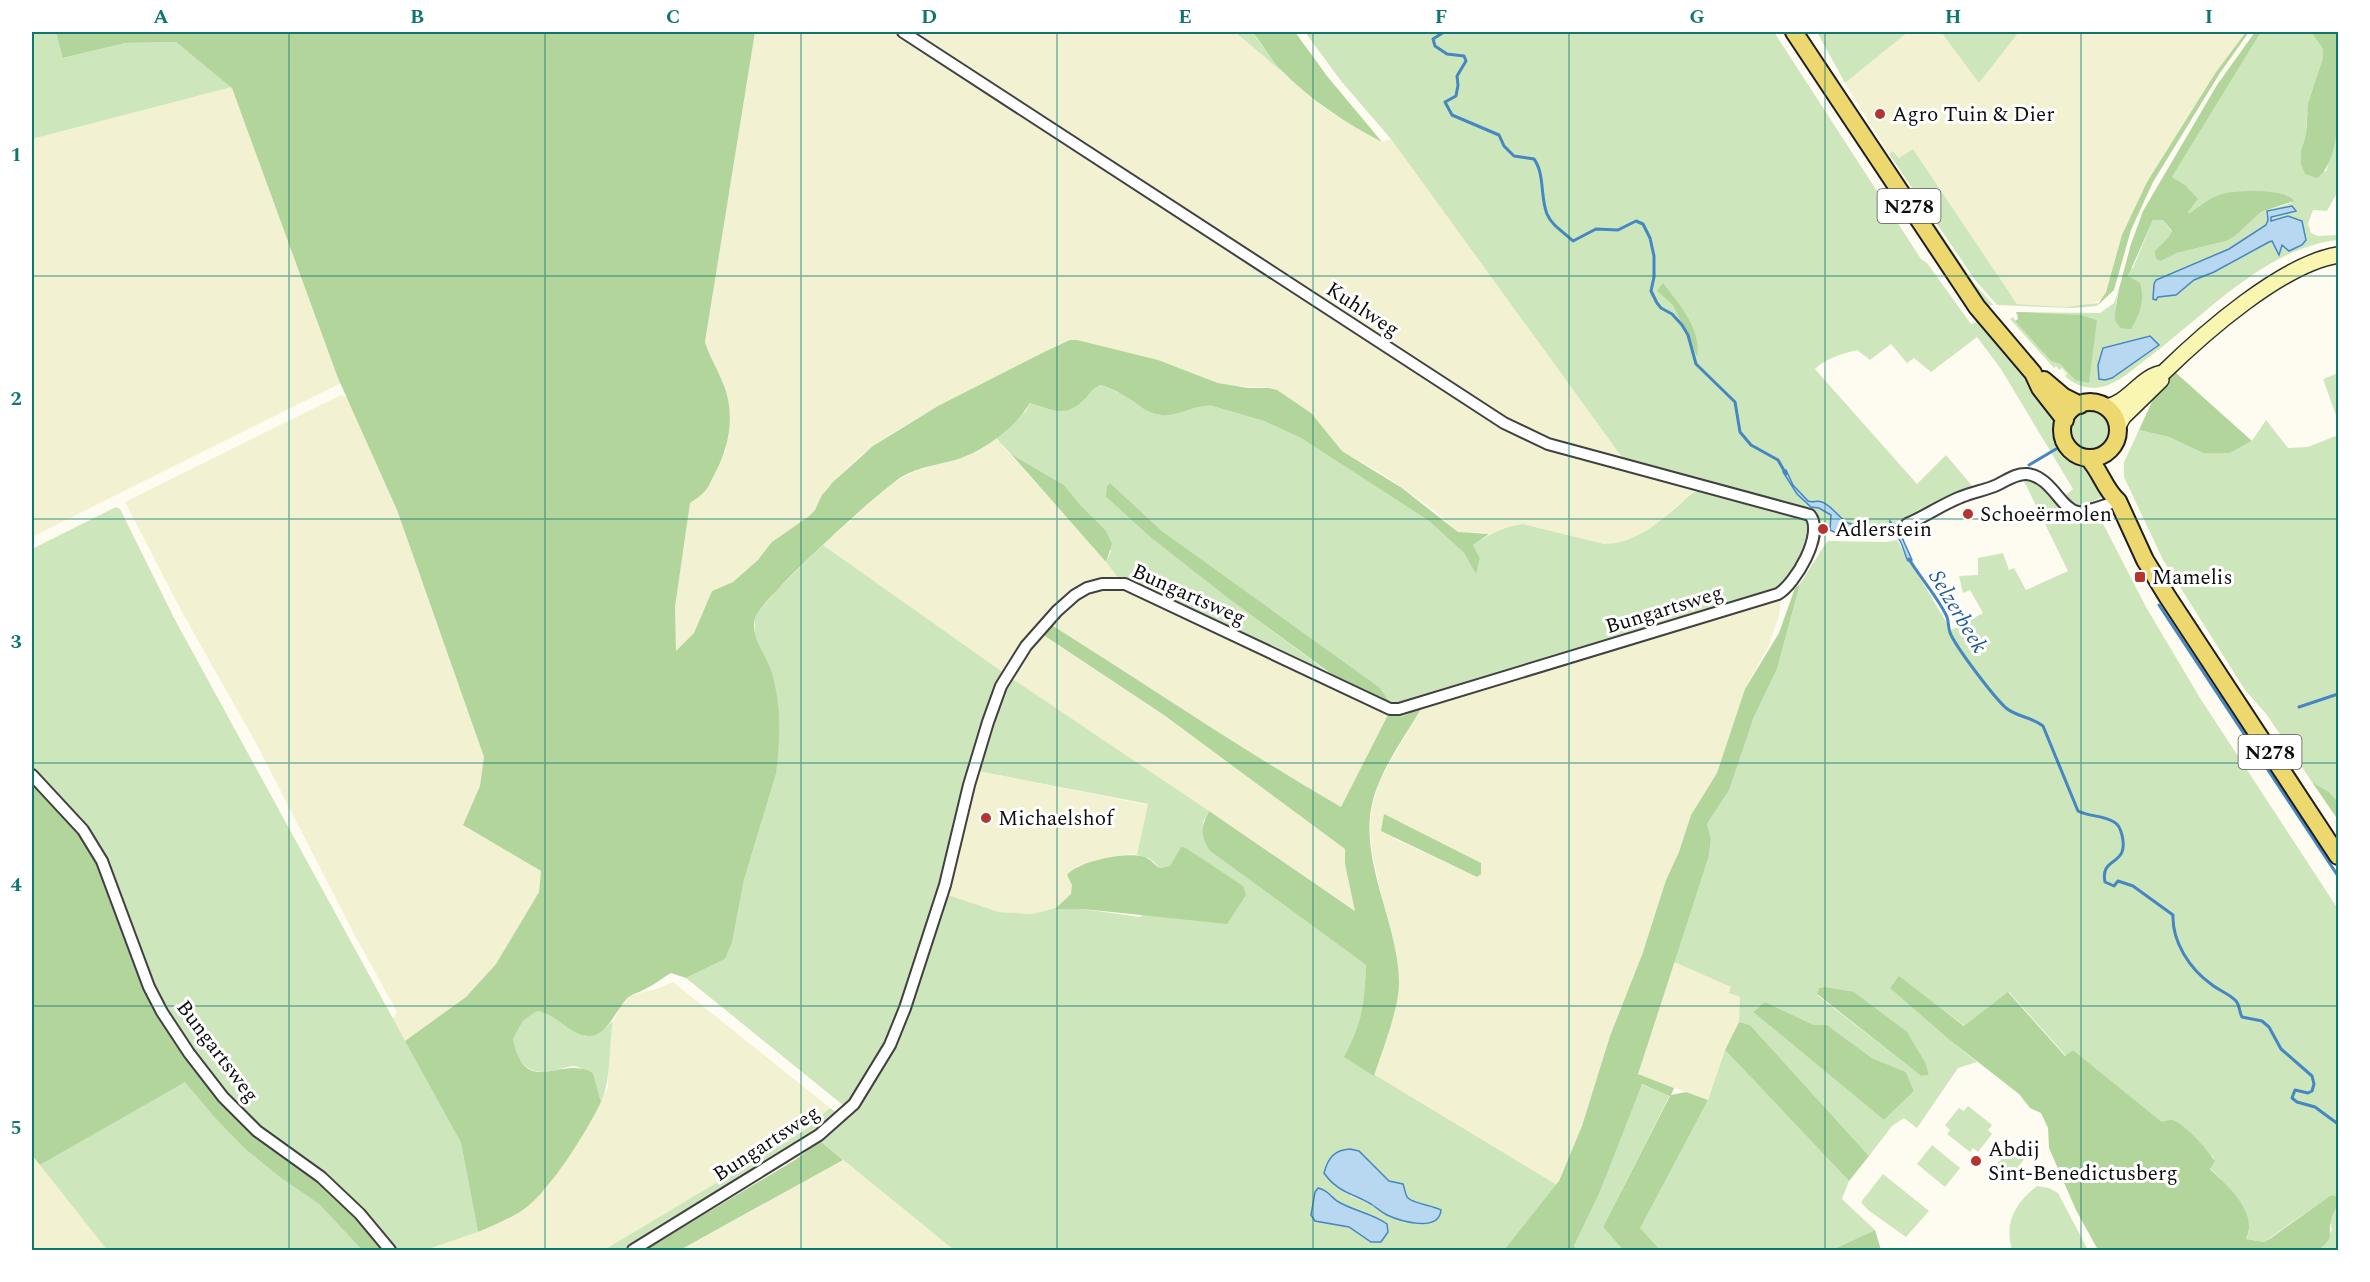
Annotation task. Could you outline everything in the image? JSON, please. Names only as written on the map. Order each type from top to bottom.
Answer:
[{"type":"main road","name":"N278","points":[[1794,32],[1977,307],[2033,373],[2064,397],[2080,405],[2093,403],[2106,407]]},
{"type":"main road","name":"N278","points":[[2033,373],[2040,388],[2065,420],[2063,430],[2066,443],[2075,453],[2088,458],[2100,473],[2110,494],[2118,501],[2152,573],[2338,856]]},
{"type":"main road","points":[[2065,420],[2071,411],[2080,405]]},
{"type":"main road","points":[[2088,458],[2109,451],[2117,438],[2118,426],[2114,415],[2106,407]]},
{"type":"main road","name":"N278","points":[[2109,451],[2111,470],[2118,490],[2118,501]]},
{"type":"street","name":"Kuhlweg","points":[[903,32],[1504,423],[1548,444],[1810,515],[1813,522],[1811,549]]},
{"type":"street","points":[[2106,407],[2122,402],[2156,374],[2163,373],[2241,306],[2273,283],[2314,261],[2338,255]]},
{"type":"street","points":[[2118,426],[2123,417],[2162,379],[2163,373]]},
{"type":"street","points":[[1907,524],[1962,497],[1986,490],[2013,476],[2025,473],[2035,476],[2051,487],[2073,511],[2082,512],[2118,501]]},
{"type":"street","name":"Bungartsweg","points":[[633,1251],[819,1135],[854,1104],[890,1044],[905,1008],[945,885],[982,741],[1001,686],[1026,646],[1075,595],[1087,588],[1102,584],[1125,584],[1390,709],[1399,710],[1778,594],[1784,591],[1793,580],[1811,549]]},
{"type":"street","name":"Bungartsweg","points":[[32,775],[83,830],[102,861],[149,987],[162,1012],[189,1053],[223,1097],[257,1131],[321,1177],[360,1214],[390,1251]]},
{"type":"green space","points":[[32,32],[56,32],[64,58],[126,43],[176,42],[232,87],[32,139]]},
{"type":"green space","points":[[56,32],[755,32],[705,342],[726,393],[730,417],[729,429],[720,464],[709,485],[690,503],[675,607],[676,651],[694,633],[712,591],[733,582],[758,560],[772,542],[808,517],[833,482],[873,446],[938,406],[1070,340],[1158,360],[1218,383],[1277,390],[1311,413],[1342,451],[1402,488],[1458,532],[1489,534],[1473,545],[1480,558],[1476,574],[1464,553],[1429,521],[1301,438],[1264,421],[1212,406],[1167,415],[1155,414],[1118,392],[1101,385],[1080,404],[1067,410],[1054,410],[1030,403],[1007,430],[987,445],[955,460],[922,468],[903,476],[798,568],[762,607],[755,618],[756,637],[774,680],[777,696],[778,755],[776,774],[744,880],[732,943],[725,959],[686,978],[671,973],[632,995],[598,1034],[591,1036],[576,1033],[543,1012],[537,1011],[523,1021],[513,1039],[519,1057],[526,1067],[535,1072],[568,1068],[593,1073],[601,1102],[567,1160],[545,1189],[524,1209],[478,1232],[461,1143],[405,1041],[466,997],[496,964],[539,892],[541,871],[463,825],[480,786],[484,757],[397,510],[338,378],[232,88],[176,42],[126,43],[63,58]]},
{"type":"green space","points":[[755,32],[1235,32],[1328,111],[1382,142],[1391,139],[1633,473],[1695,490],[1660,521],[1638,536],[1615,544],[1604,544],[1523,524],[1489,534],[1479,532],[1466,534],[1458,532],[1435,511],[1384,475],[1342,451],[1311,413],[1269,388],[1218,383],[1180,368],[1044,352],[938,406],[891,434],[859,457],[825,490],[818,506],[808,517],[733,582],[712,591],[694,633],[676,651],[675,607],[690,502],[705,491],[726,450],[723,382],[711,361],[705,343]]},
{"type":"green space","points":[[1235,32],[1252,32],[1281,71]]},
{"type":"green space","points":[[1252,32],[1295,32],[1327,76],[1382,142],[1343,119],[1294,83],[1279,68]]},
{"type":"green space","points":[[1305,32],[1774,32],[1921,259],[1927,263],[1971,324],[1979,321],[2054,411],[2061,443],[2067,453],[2092,469],[2106,495],[2080,508],[2072,505],[2065,496],[2073,489],[2001,369],[1977,337],[1931,372],[1914,358],[1907,363],[1891,344],[1870,360],[1857,350],[1829,359],[1815,369],[1917,484],[1946,455],[1973,487],[1893,526],[1895,534],[1870,537],[1835,533],[1805,507],[1626,463],[1391,139],[1341,81]]},
{"type":"green space","points":[[1817,32],[1908,32],[1845,83]]},
{"type":"green space","points":[[1908,32],[1941,32],[1979,83],[2019,32],[2246,32],[2216,72],[2147,182],[2102,300],[2087,305],[2065,307],[2017,304],[1913,149],[1899,158],[1894,151],[1889,154],[1845,83]]},
{"type":"green space","points":[[1941,32],[2019,32],[1979,83]]},
{"type":"green space","points":[[2246,32],[2249,32],[2220,73],[2153,182],[2131,230],[2114,290],[2097,306],[2106,292],[2122,235],[2147,182],[2216,72]]},
{"type":"green space","points":[[2255,32],[2261,32],[2172,177],[2185,185],[2198,199],[2188,212],[2190,213],[2214,197],[2229,193],[2272,192],[2289,197],[2294,201],[2261,212],[2234,237],[2226,241],[2177,253],[2161,261],[2156,259],[2155,251],[2172,231],[2163,220],[2153,220],[2128,276],[2140,283],[2142,302],[2139,313],[2131,329],[2120,328],[2115,320],[2119,289],[2143,211],[2217,85]]},
{"type":"green space","points":[[2261,32],[2311,32],[2323,49],[2323,58],[2307,115],[2306,134],[2301,151],[2326,172],[2338,129],[2338,191],[2327,211],[2313,210],[2308,224],[2311,233],[2318,236],[2338,235],[2338,240],[2312,245],[2263,268],[2114,382],[2096,388],[2074,383],[2065,376],[2067,374],[2062,368],[2059,370],[2056,366],[2054,368],[2010,319],[2013,317],[2051,361],[2060,364],[2075,380],[2097,320],[2081,315],[2016,314],[2016,312],[2100,313],[2114,303],[2119,289],[2115,314],[2120,328],[2130,269],[2133,268],[2153,220],[2163,220],[2172,232],[2161,261],[2177,253],[2226,241],[2234,237],[2261,212],[2292,203],[2288,196],[2267,192],[2223,194],[2190,213],[2185,185],[2172,177]],"holes":[[[2292,206],[2295,211],[2271,217],[2271,221],[2278,218],[2302,245],[2298,247],[2282,245],[2281,249],[2272,241],[2269,242],[2214,272],[2194,280],[2176,295],[2154,296],[2156,280],[2222,253],[2266,225],[2268,220],[2266,213],[2273,209]],[[2150,336],[2159,345],[2112,378],[2103,380],[2098,374],[2103,348]]]},
{"type":"green space","points":[[2311,32],[2338,32],[2337,132],[2327,167],[2317,178],[2305,174],[2301,164],[2308,104],[2323,58],[2323,49]]},
{"type":"green space","points":[[232,87],[341,383],[32,537],[32,139]]},
{"type":"green space","points":[[1913,149],[2017,304],[2065,307],[2098,303],[2097,306],[2073,308],[1997,305],[1976,281],[1889,154],[1893,151],[1899,158]]},
{"type":"green space","points":[[1894,168],[1918,199],[1974,283],[1993,305],[1986,306]]},
{"type":"green space","points":[[1663,283],[1688,317],[1696,336],[1697,356],[1673,305],[1657,291]]},
{"type":"green space","points":[[2017,312],[2081,315],[2097,320],[2089,383],[2075,380],[2060,364],[2051,361],[2015,321],[2018,319]]},
{"type":"green space","points":[[2175,372],[2252,441],[2230,453],[2203,453],[2169,437],[2139,430],[2155,395]]},
{"type":"green space","points":[[2338,373],[2338,421],[2323,379]]},
{"type":"green space","points":[[1101,385],[1160,415],[1205,405],[1212,406],[1264,421],[1301,438],[1429,521],[1464,553],[1476,573],[1480,558],[1473,545],[1503,529],[1523,524],[1604,544],[1615,543],[1644,532],[1690,495],[1703,490],[1807,520],[1808,541],[1797,565],[1777,590],[1422,706],[1401,717],[1379,687],[1162,531],[1112,485],[1107,498],[1150,537],[1337,679],[1334,690],[1299,673],[1223,626],[1119,579],[1106,562],[1111,551],[1064,485],[1011,454],[995,437],[1026,411],[1030,403],[1053,410],[1067,410],[1081,403]]},
{"type":"green space","points":[[341,395],[348,398],[397,510],[484,757],[480,786],[463,825],[541,871],[539,892],[496,964],[466,997],[405,1041],[392,1019],[397,1012],[353,932],[256,743],[183,614],[125,502]]},
{"type":"green space","points":[[2090,411],[2104,416],[2109,430],[2104,444],[2090,449],[2076,444],[2071,430],[2076,416]]},
{"type":"green space","points":[[2266,420],[2288,448],[2308,447],[2338,435],[2338,802],[2329,792],[2312,782],[2267,715],[2245,690],[2163,560],[2124,477],[2124,462],[2139,430],[2169,437],[2203,453],[2230,453],[2252,441]]},
{"type":"green space","points":[[995,437],[1119,579],[1223,626],[1299,673],[1389,715],[1341,807],[1042,634],[1164,715],[1345,849],[1345,864],[1356,911],[1011,678],[823,545],[892,483],[918,470],[967,456]]},
{"type":"green space","points":[[1011,454],[1064,485],[1106,531],[1112,544],[1106,562]]},
{"type":"green space","points":[[2023,479],[2034,481],[2070,516],[2089,518],[2097,512],[2146,607],[2200,698],[2338,909],[2338,1196],[2331,1195],[2264,1242],[2246,1239],[2249,1230],[2248,1221],[2231,1191],[2210,1168],[2214,1158],[2181,1125],[2162,1122],[2073,1050],[2066,1056],[2009,992],[1965,1026],[1899,977],[1951,1041],[1977,1062],[1958,1068],[1917,1128],[1904,1118],[1892,1126],[1869,1156],[1750,1025],[1739,1022],[1740,997],[1729,993],[1731,987],[1674,962],[1709,856],[1711,838],[1707,824],[1723,799],[1753,719],[1777,669],[1800,584],[1828,541],[1886,542],[1897,540],[1951,630],[1983,613],[1970,590],[1963,593],[1959,576],[1978,575],[1978,558],[2003,553],[2009,570],[2014,568],[2026,590],[2068,571]],"holes":[[[1819,988],[1831,989],[1926,1064],[1929,1075],[1921,1076],[1817,995]],[[1765,1002],[1814,1025],[1827,1025],[1872,1058],[1906,1072],[1914,1091],[1884,1120],[1753,1012]]]},
{"type":"green space","points":[[1110,483],[1162,531],[1379,687],[1401,717],[1422,707],[1381,778],[1372,804],[1369,826],[1375,871],[1393,939],[1399,983],[1393,1017],[1374,1076],[1344,1057],[1355,1033],[1361,1012],[1366,965],[1210,851],[1204,841],[1203,826],[1209,811],[1355,911],[1345,864],[1345,849],[1164,715],[1042,634],[1050,624],[1231,740],[1341,807],[1388,715],[1334,690],[1337,678],[1229,599],[1150,537],[1106,497],[1107,486]]},
{"type":"green space","points":[[116,507],[120,509],[174,618],[461,1143],[478,1232],[426,1250],[395,1250],[257,1134],[174,1029],[32,784],[32,549]]},
{"type":"green space","points":[[823,545],[1011,678],[1209,811],[1203,822],[1210,851],[1366,965],[1362,1013],[1345,1057],[1557,1185],[1504,1250],[954,1250],[820,1141],[846,1118],[867,1092],[886,1062],[914,996],[948,895],[999,912],[1032,914],[1056,908],[1083,909],[1140,917],[1211,865],[1186,848],[1181,848],[1170,866],[1160,868],[1149,858],[1137,855],[1148,804],[978,771],[946,875],[890,1030],[871,1069],[844,1106],[686,978],[725,959],[732,943],[744,880],[776,774],[778,705],[755,637],[755,616],[777,590]],"holes":[[[1369,1160],[1389,1181],[1403,1184],[1406,1196],[1411,1201],[1435,1207],[1381,1212],[1371,1204],[1350,1196]],[[1331,1194],[1364,1238],[1349,1227],[1315,1220]]]},
{"type":"green space","points":[[1800,584],[1777,669],[1753,719],[1729,790],[1707,824],[1711,838],[1709,856],[1638,1074],[1674,1088],[1671,1095],[1686,1092],[1708,1100],[1640,1228],[1660,1250],[1623,1250],[1603,1227],[1670,1096],[1642,1084],[1599,1194],[1574,1246],[1577,1250],[1504,1250],[1559,1181],[1582,1126],[1610,1036],[1642,955],[1666,880],[1679,852],[1691,815],[1717,773],[1745,689],[1779,633],[1795,588]]},
{"type":"green space","points":[[1778,597],[1781,599],[1779,616],[1768,647],[1745,689],[1717,773],[1691,815],[1679,852],[1666,880],[1642,955],[1610,1036],[1582,1126],[1557,1185],[1374,1076],[1395,1007],[1396,960],[1372,853],[1370,826],[1372,805],[1379,782],[1422,706]],"holes":[[[1384,815],[1422,834],[1477,877],[1395,839]]]},
{"type":"green space","points":[[978,771],[1148,805],[1137,855],[1131,854],[1077,866],[1071,894],[1055,909],[1032,914],[999,912],[948,895],[942,888]]},
{"type":"green space","points":[[2312,782],[2329,792],[2338,802],[2338,820]]},
{"type":"green space","points":[[32,784],[97,855],[160,1001],[207,1073],[297,1166],[334,1194],[384,1245],[383,1250],[362,1250],[319,1204],[281,1178],[245,1149],[185,1082],[40,1165],[32,1155]]},
{"type":"green space","points":[[1384,814],[1481,863],[1481,874],[1477,877],[1381,831]]},
{"type":"green space","points":[[1181,847],[1186,848],[1243,886],[1246,895],[1227,924],[1083,909],[1055,909],[1071,894],[1072,885],[1067,875],[1081,865],[1104,858],[1137,855],[1147,858],[1160,868],[1170,866]]},
{"type":"green space","points":[[1674,962],[1731,987],[1740,997],[1739,1022],[1725,1050],[1708,1100],[1637,1074]]},
{"type":"green space","points":[[1899,976],[1964,1026],[2008,992],[2065,1056],[2073,1050],[2162,1122],[2172,1120],[2177,1122],[2195,1138],[2215,1161],[2210,1169],[2232,1191],[2245,1210],[2249,1229],[2246,1239],[2264,1242],[2331,1195],[2338,1196],[2338,1203],[2331,1220],[2329,1239],[2318,1250],[2098,1250],[2076,1210],[2049,1148],[2048,1128],[2041,1113],[2030,1108],[2019,1094],[1951,1041],[1890,988]]},
{"type":"green space","points":[[673,982],[830,1108],[803,1131],[604,1250],[426,1250],[508,1219],[546,1189],[580,1139],[608,1087],[609,1043],[613,1022],[621,1006],[631,995],[657,989]]},
{"type":"green space","points":[[1819,988],[1854,992],[1907,1032],[1926,1064],[1929,1075],[1921,1076],[1817,994]]},
{"type":"green space","points":[[1765,1002],[1814,1025],[1827,1025],[1872,1058],[1906,1072],[1914,1091],[1884,1120],[1753,1012]]},
{"type":"green space","points":[[537,1011],[545,1012],[585,1036],[600,1032],[613,1021],[608,1073],[601,1102],[593,1073],[574,1066],[538,1072],[531,1070],[521,1062],[513,1039],[523,1021]]},
{"type":"green space","points":[[1739,1022],[1750,1025],[1869,1156],[1849,1181],[1725,1050]]},
{"type":"green space","points":[[1725,1050],[1849,1181],[1842,1199],[1875,1230],[1832,1250],[1660,1250],[1639,1228],[1708,1100]]},
{"type":"green space","points":[[185,1081],[216,1119],[245,1149],[281,1178],[319,1204],[362,1250],[107,1250],[40,1165]]},
{"type":"green space","points":[[1641,1084],[1670,1095],[1603,1227],[1623,1250],[1577,1250],[1574,1246],[1599,1194]]},
{"type":"green space","points":[[1968,1106],[1992,1125],[1988,1130],[1992,1134],[1978,1152],[1973,1148],[1970,1152],[1947,1134],[1950,1130],[1945,1125],[1959,1108],[1964,1111]]},
{"type":"green space","points":[[830,1108],[837,1113],[823,1128],[647,1239],[627,1250],[604,1250],[803,1131]]},
{"type":"green space","points":[[820,1141],[843,1160],[680,1250],[645,1250],[795,1160]]},
{"type":"green space","points":[[1932,1145],[1960,1168],[1945,1187],[1917,1164]]},
{"type":"green space","points":[[2011,1147],[2025,1158],[2007,1181],[1993,1169]]},
{"type":"green space","points":[[32,1155],[46,1172],[107,1250],[32,1250]]},
{"type":"green space","points":[[843,1160],[954,1250],[680,1250],[744,1215]]},
{"type":"green space","points":[[1883,1174],[1929,1211],[1906,1237],[1868,1210],[1861,1202]]},
{"type":"green space","points":[[2037,1186],[2049,1188],[2058,1193],[2088,1250],[2012,1250],[2009,1231],[2013,1214],[2029,1192]]},
{"type":"green space","points":[[2338,1204],[2338,1250],[2318,1250],[2332,1230],[2330,1222]]},
{"type":"green space","points":[[1875,1230],[1881,1250],[1832,1250]]},
{"type":"water","points":[[2292,206],[2296,211],[2271,217],[2271,221],[2288,216],[2302,221],[2306,240],[2302,245],[2289,251],[2282,245],[2279,255],[2272,241],[2269,242],[2214,272],[2194,280],[2176,295],[2153,299],[2156,280],[2229,249],[2266,225],[2267,211]]},
{"type":"water","points":[[2150,336],[2159,345],[2112,378],[2099,379],[2098,365],[2103,348]]},
{"type":"water","points":[[1786,470],[1793,485],[1808,501],[1825,503],[1848,523],[1888,526],[1890,521],[1893,525],[1896,524],[1912,560],[1908,561],[1900,541],[1892,534],[1867,531],[1836,533],[1830,530],[1831,515],[1819,508],[1811,507],[1797,494],[1783,472]]},
{"type":"water","points":[[1350,1149],[1359,1151],[1389,1181],[1403,1184],[1408,1198],[1441,1210],[1439,1217],[1426,1223],[1401,1220],[1387,1215],[1334,1184],[1324,1173],[1328,1163],[1336,1153]]},
{"type":"water","points":[[1318,1188],[1337,1201],[1387,1224],[1388,1232],[1381,1242],[1371,1242],[1349,1227],[1315,1221],[1311,1215],[1315,1192]]},
{"type":"waterway","name":"Selzerbeek","points":[[1444,32],[1433,39],[1435,46],[1447,54],[1464,56],[1466,61],[1457,76],[1456,96],[1445,102],[1452,115],[1499,135],[1504,146],[1514,156],[1534,159],[1540,172],[1547,214],[1555,225],[1573,241],[1596,229],[1618,230],[1636,221],[1643,224],[1650,238],[1654,256],[1651,291],[1657,303],[1682,325],[1688,335],[1696,364],[1735,402],[1740,432],[1751,445],[1778,460],[1786,474]]},
{"type":"waterway","points":[[2029,465],[2056,449]]},
{"type":"waterway","name":"Selzerbeek","points":[[1909,559],[1944,610],[1950,633],[1955,642],[1985,684],[2006,708],[2043,726],[2078,811],[2110,820],[2119,827],[2123,849],[2120,856],[2107,867],[2104,875],[2105,882],[2114,886],[2118,881],[2133,886],[2173,915],[2173,925],[2179,945],[2189,963],[2203,978],[2235,1000],[2242,1017],[2262,1021],[2269,1027],[2281,1049],[2312,1076],[2314,1084],[2312,1091],[2308,1093],[2295,1090],[2292,1098],[2297,1102],[2315,1107],[2338,1124]]},
{"type":"waterway","points":[[2159,605],[2338,876]]},
{"type":"waterway","points":[[2299,707],[2338,694]]},
{"type":"place","name":"Agro Tuin & Dier","points":[[1880,114]]},
{"type":"place","name":"Schoeërmolen","points":[[1968,514]]},
{"type":"place","name":"Adlerstein","points":[[1823,529]]},
{"type":"place","name":"Mamelis","points":[[2140,577]]},
{"type":"place","name":"Michaelshof","points":[[986,818]]},
{"type":"place","name":"Abdij Sint-Benedictusberg","points":[[1976,1161]]}]
